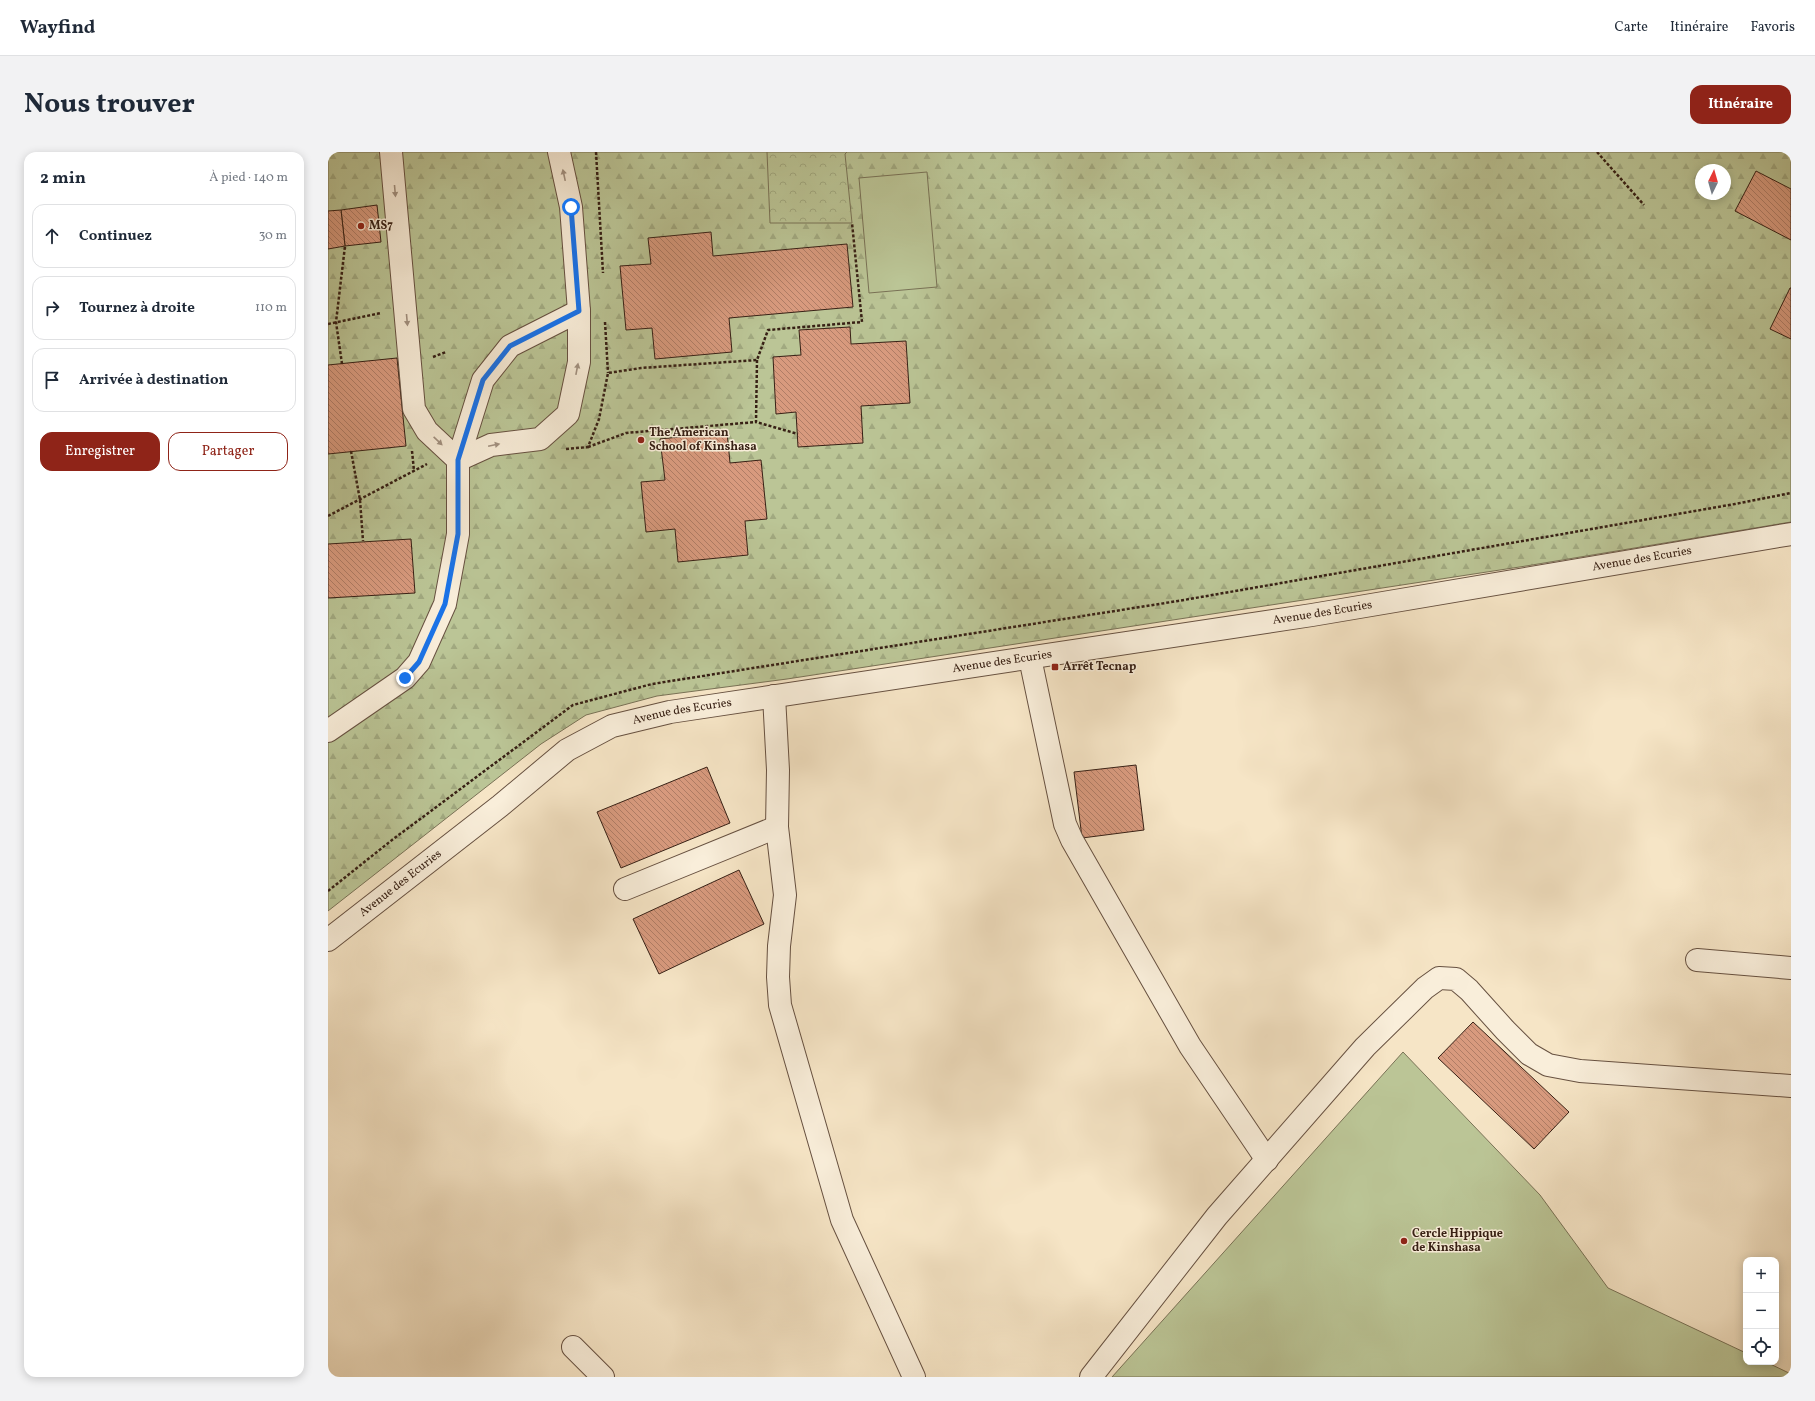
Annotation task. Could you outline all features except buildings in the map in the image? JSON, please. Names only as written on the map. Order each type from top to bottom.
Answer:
[{"type":"street","points":[[391,152],[414,409],[427,431],[458,460]]},
{"type":"street","points":[[458,460],[491,445],[540,439],[568,414],[579,362],[579,311],[571,207],[560,152]]},
{"type":"street","points":[[328,731],[405,678],[419,662],[445,604],[458,534],[458,460],[483,380],[510,346],[579,311]]},
{"type":"street","name":"Avenue des Ecuries","points":[[328,940],[500,806],[567,750],[612,726],[670,712],[1312,615],[1791,534]]},
{"type":"street","points":[[1030,658],[1065,824],[1072,840],[1190,1046],[1267,1160]]},
{"type":"street","points":[[774,696],[778,770],[777,827],[785,895],[779,946],[778,977],[780,1005],[842,1220],[914,1377]]},
{"type":"street","points":[[625,889],[777,827]]},
{"type":"street","points":[[1697,960],[1791,968]]},
{"type":"street","points":[[1091,1377],[1217,1216],[1365,1047],[1425,988],[1439,978],[1456,979],[1469,990],[1529,1054],[1548,1065],[1580,1071],[1791,1086]]},
{"type":"street","points":[[573,1347],[603,1377]]},
{"type":"path","points":[[596,152],[603,278]]},
{"type":"path","points":[[1596,152],[1644,205]]},
{"type":"path","points":[[756,422],[757,360],[768,330],[862,322],[852,223]]},
{"type":"path","points":[[342,364],[336,322],[345,246]]},
{"type":"path","points":[[588,447],[599,419],[608,373],[605,318]]},
{"type":"path","points":[[608,373],[641,368],[757,360]]},
{"type":"path","points":[[565,449],[588,447],[626,433],[756,422],[798,434]]},
{"type":"path","points":[[351,451],[360,500],[363,541]]},
{"type":"path","points":[[328,516],[430,462],[458,460]]},
{"type":"green space","points":[[328,152],[1791,152],[1791,522],[1526,566],[787,679],[657,696],[586,715],[541,744],[328,911]]},
{"type":"green space","points":[[767,152],[847,152],[845,154],[852,223],[770,223]]},
{"type":"green space","points":[[927,172],[937,287],[869,293],[859,178]]},
{"type":"green space","name":"Cercle Hippique de Kinshasa","points":[[1403,1052],[1540,1195],[1608,1288],[1743,1352],[1743,1365],[1772,1365],[1791,1374],[1791,1377],[1112,1377]]},
{"type":"place","name":"MS7","points":[[361,226]]},
{"type":"place","name":"The American School of Kinshasa","points":[[641,440]]},
{"type":"place","name":"Arrêt Tecnap","points":[[1055,667]]},
{"type":"place","name":"Cercle Hippique de Kinshasa","points":[[1404,1241]]},
{"type":"route","points":[[405,678],[419,662],[445,604],[458,534],[458,460],[483,380],[510,346],[579,311],[571,207]]}]
